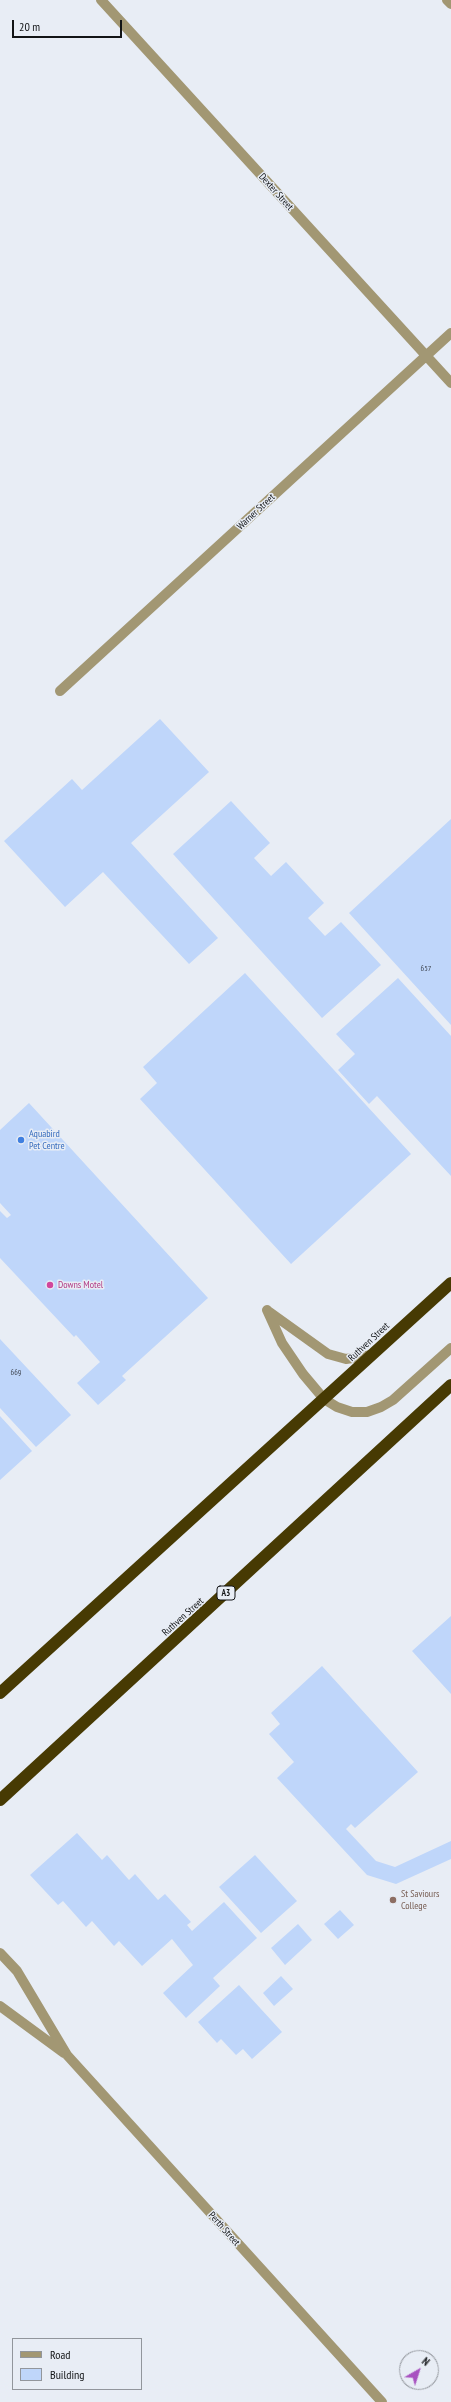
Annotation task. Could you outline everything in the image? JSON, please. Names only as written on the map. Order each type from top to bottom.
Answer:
[{"type":"highway","name":"Ruthven Street","points":[[0,1693],[451,1283]]},
{"type":"highway","name":"Ruthven Street","points":[[0,1800],[451,1385]]},
{"type":"street","name":"Dexter Street","points":[[101,0],[451,383]]},
{"type":"street","points":[[447,0],[451,4]]},
{"type":"street","name":"Warner Street","points":[[60,691],[451,333]]},
{"type":"street","points":[[373,1354],[360,1359],[346,1359],[328,1354],[267,1310],[282,1344],[303,1374],[324,1398],[337,1408],[352,1412],[367,1412],[393,1400],[451,1348]]},
{"type":"street","name":"Perth Street","points":[[0,1953],[17,1971],[67,2055],[382,2402]]},
{"type":"street","name":"Perth Street","points":[[0,2006],[67,2055]]},
{"type":"building","points":[[160,719],[209,772],[131,843],[218,938],[189,964],[103,872],[65,907],[4,841],[72,779],[82,790]]},
{"type":"building","points":[[231,801],[270,843],[254,858],[271,876],[286,862],[324,903],[308,918],[325,936],[341,922],[381,965],[322,1018],[173,854]]},
{"type":"building","points":[[451,819],[451,1025],[349,913]]},
{"type":"building","points":[[245,973],[411,1154],[291,1264],[140,1099],[157,1083],[143,1067]]},
{"type":"building","points":[[398,978],[451,1036],[451,1176],[377,1096],[369,1104],[338,1070],[355,1054],[336,1034]]},
{"type":"building","points":[[29,1103],[208,1298],[122,1376],[126,1380],[98,1405],[77,1383],[100,1362],[76,1335],[74,1337],[0,1258],[0,1211],[7,1218],[11,1215],[0,1203],[0,1130]]},
{"type":"building","points":[[0,1339],[71,1415],[36,1447],[0,1408]]},
{"type":"building","points":[[0,1416],[32,1451],[0,1480]]},
{"type":"building","points":[[451,1616],[451,1694],[412,1651]]},
{"type":"building","points":[[322,1666],[418,1772],[355,1828],[351,1824],[346,1829],[376,1861],[395,1867],[451,1841],[451,1859],[396,1884],[367,1875],[277,1778],[294,1762],[269,1734],[280,1724],[271,1713]]},
{"type":"building","points":[[77,1833],[102,1860],[107,1855],[129,1880],[135,1874],[158,1900],[165,1894],[191,1922],[187,1925],[192,1931],[224,1902],[257,1938],[213,1978],[220,1986],[186,2018],[163,1993],[193,1965],[172,1939],[142,1966],[119,1941],[114,1946],[92,1921],[86,1927],[63,1901],[58,1905],[30,1875]]},
{"type":"building","points":[[255,1855],[297,1901],[261,1933],[219,1887]]},
{"type":"building","points":[[340,1910],[354,1925],[338,1939],[324,1924]]},
{"type":"building","points":[[298,1924],[312,1940],[285,1965],[271,1948]]},
{"type":"building","points":[[281,1976],[293,1989],[274,2006],[263,1993]]},
{"type":"building","points":[[239,1985],[282,2032],[252,2059],[243,2049],[236,2055],[221,2039],[217,2043],[198,2022]]},
{"type":"place","name":"Aquabird Pet Centre","points":[[21,1140]]},
{"type":"place","name":"Downs Motel","points":[[50,1285]]},
{"type":"place","name":"St Saviours College","points":[[393,1900]]}]
